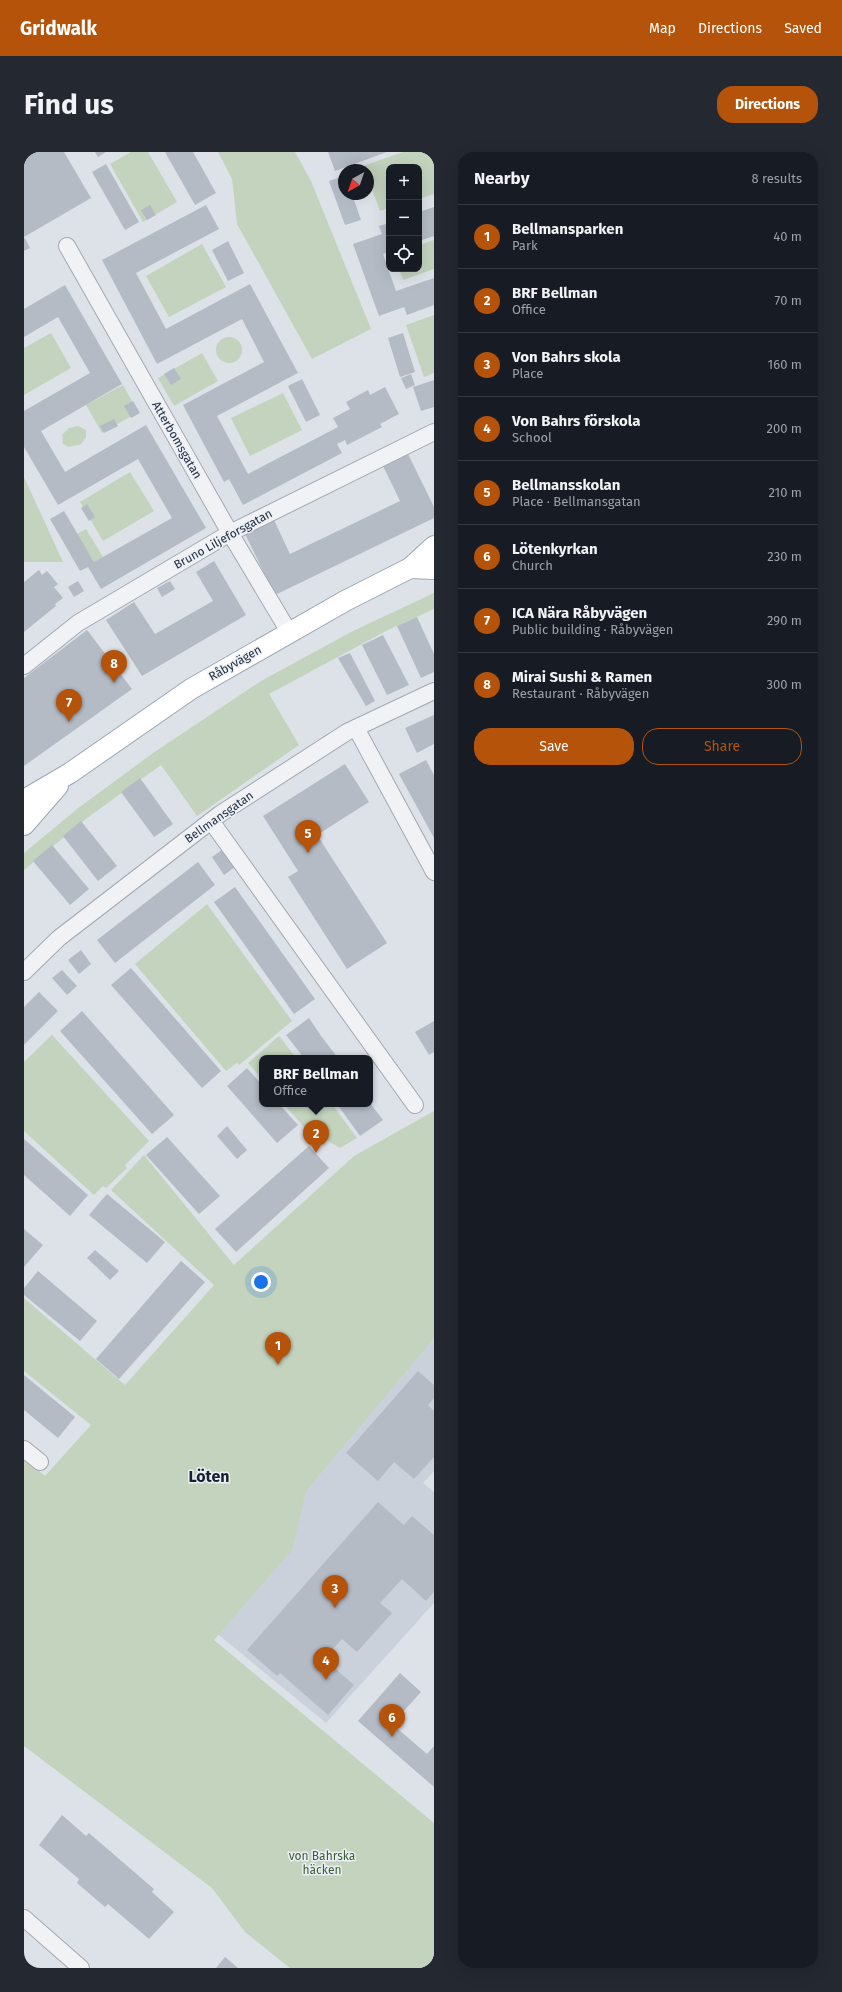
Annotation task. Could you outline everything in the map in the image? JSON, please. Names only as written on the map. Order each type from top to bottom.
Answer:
[{"type":"main road","name":"Råbyvägen","points":[[24,800],[70,773],[191,689],[289,632],[410,568],[434,546]]},
{"type":"main road","points":[[410,568],[434,569]]},
{"type":"main road","name":"Råbyvägen","points":[[24,825],[70,773]]},
{"type":"street","name":"Atterbomsgatan","points":[[67,246],[230,533],[289,632]]},
{"type":"street","name":"Bruno Liljeforsgatan","points":[[24,666],[78,623],[230,533],[434,432]]},
{"type":"street","name":"Bellmansgatan","points":[[24,972],[59,938],[211,821],[356,728],[434,691]]},
{"type":"street","points":[[356,728],[434,872]]},
{"type":"street","points":[[211,821],[414,1105]]},
{"type":"street","points":[[24,1448],[40,1462]]},
{"type":"street","points":[[24,1918],[81,1968]]},
{"type":"shaded area","points":[[434,1338],[434,1471],[423,1483],[434,1492],[434,1603],[326,1723],[220,1636],[62,1493],[429,1344]]},
{"type":"green space","points":[[131,152],[148,152],[177,202],[143,222],[110,164]]},
{"type":"green space","points":[[218,152],[295,152],[311,181],[371,329],[312,359],[237,224],[232,179]]},
{"type":"green space","points":[[403,152],[434,152],[434,194],[422,198],[422,164],[386,164],[386,209],[380,211],[374,194],[374,164],[369,164]]},
{"type":"green space","points":[[434,240],[434,269],[403,280],[400,272],[422,272],[422,244]]},
{"type":"green space","points":[[202,244],[226,287],[169,317],[146,276]]},
{"type":"green space","points":[[434,315],[434,373],[424,377],[406,325]]},
{"type":"green space","points":[[51,333],[71,368],[24,395],[24,348]]},
{"type":"green space","points":[[229,337],[238,341],[242,350],[238,359],[229,363],[220,359],[216,350],[220,341]]},
{"type":"green space","points":[[202,353],[218,381],[174,406],[158,378]]},
{"type":"green space","points":[[123,385],[138,412],[102,433],[86,405]]},
{"type":"green space","points":[[283,393],[302,430],[250,456],[231,418]]},
{"type":"green space","points":[[78,426],[86,430],[86,437],[81,444],[69,447],[63,444],[62,435],[69,428]]},
{"type":"green space","points":[[130,472],[154,511],[103,541],[80,502]]},
{"type":"green space","points":[[24,477],[63,562],[24,562]]},
{"type":"green space","points":[[86,529],[103,557],[94,562],[77,534]]},
{"type":"green space","points":[[434,593],[434,609],[388,630],[269,694],[299,745],[197,816],[161,765],[91,815],[24,870],[24,853],[77,809],[153,753],[261,681],[353,631]]},
{"type":"green space","points":[[207,904],[292,1021],[239,1065],[237,1063],[226,1071],[135,964]]},
{"type":"green space","points":[[52,1035],[149,1141],[125,1165],[127,1168],[106,1188],[103,1186],[94,1195],[24,1131],[24,1062]]},
{"type":"green space","points":[[279,1036],[294,1055],[259,1055],[259,1076],[248,1063]]},
{"type":"green space","points":[[287,1107],[334,1107],[357,1138],[340,1148],[304,1127]]},
{"type":"green space","name":"von Bahrska häcken","points":[[434,1111],[434,1338],[306,1491],[292,1550],[214,1640],[434,1823],[434,1968],[290,1968],[245,1932],[212,1888],[24,1746],[24,1458],[45,1476],[91,1425],[24,1371],[24,1298],[125,1385],[214,1285],[111,1190],[144,1155],[234,1265],[354,1156]]},
{"type":"building","points":[[36,152],[64,152],[91,198],[24,237],[24,159]]},
{"type":"building","points":[[95,152],[106,152],[98,157]]},
{"type":"building","points":[[165,152],[193,152],[216,193],[195,205]]},
{"type":"building","points":[[328,152],[387,152],[354,164],[338,164],[338,170],[335,171]]},
{"type":"building","points":[[106,164],[139,222],[125,230],[92,172]]},
{"type":"building","points":[[338,178],[338,200],[354,200],[361,220],[345,225],[329,181]]},
{"type":"building","points":[[150,205],[156,215],[147,220],[141,210]]},
{"type":"building","points":[[206,205],[219,229],[136,273],[166,329],[250,284],[298,373],[217,416],[248,474],[338,427],[333,418],[350,409],[346,402],[368,390],[370,395],[385,387],[399,414],[380,424],[382,427],[347,445],[345,440],[337,444],[342,453],[243,505],[229,479],[224,482],[183,405],[264,362],[242,319],[157,364],[102,260]]},
{"type":"building","points":[[434,207],[434,236],[422,240],[422,236],[422,211]]},
{"type":"building","points":[[386,224],[386,253],[383,254],[386,263],[386,272],[389,272],[396,291],[434,278],[434,305],[407,315],[404,307],[379,316],[353,244],[382,234],[379,226]]},
{"type":"building","points":[[25,238],[30,248],[24,251],[24,239]]},
{"type":"building","points":[[228,241],[244,273],[228,281],[212,250]]},
{"type":"building","points":[[65,285],[122,384],[41,431],[65,472],[146,425],[206,528],[101,589],[88,567],[80,571],[50,519],[64,511],[94,562],[172,518],[138,459],[58,505],[24,447],[24,411],[90,373],[58,317],[24,337],[24,309]]},
{"type":"building","points":[[403,333],[415,372],[400,377],[388,338]]},
{"type":"building","points":[[174,368],[181,379],[171,385],[164,374]]},
{"type":"building","points":[[411,374],[415,385],[406,389],[401,378]]},
{"type":"building","points":[[302,379],[320,415],[306,422],[288,386]]},
{"type":"building","points":[[434,380],[434,407],[421,411],[413,387]]},
{"type":"building","points":[[133,401],[140,413],[131,418],[124,406]]},
{"type":"building","points":[[114,419],[118,426],[104,433],[100,426]]},
{"type":"building","points":[[408,454],[434,507],[434,518],[275,595],[245,534],[274,520],[290,554],[400,501],[383,466]]},
{"type":"building","points":[[87,504],[95,517],[89,521],[81,508]]},
{"type":"building","points":[[214,561],[246,615],[142,676],[106,620],[134,602],[155,634],[213,601],[196,572]]},
{"type":"building","points":[[39,570],[42,575],[47,571],[58,584],[54,587],[63,598],[55,604],[56,606],[24,632],[24,582]]},
{"type":"building","points":[[78,581],[84,591],[74,597],[68,587]]},
{"type":"building","points":[[170,581],[175,589],[162,597],[157,588]]},
{"type":"building","points":[[417,617],[434,654],[434,672],[421,678],[397,626]]},
{"type":"building","points":[[87,630],[132,689],[24,766],[24,678]]},
{"type":"building","points":[[383,635],[409,685],[387,695],[362,645]]},
{"type":"building","points":[[350,653],[375,701],[366,706],[338,658]]},
{"type":"building","points":[[434,715],[434,744],[417,753],[405,728]]},
{"type":"building","points":[[426,760],[434,775],[434,838],[399,774]]},
{"type":"building","points":[[345,764],[369,802],[317,835],[387,943],[347,969],[288,877],[298,871],[263,816]]},
{"type":"building","points":[[140,778],[173,824],[154,837],[121,792]]},
{"type":"building","points":[[81,821],[117,866],[98,881],[63,836]]},
{"type":"building","points":[[52,845],[89,889],[70,905],[33,861]]},
{"type":"building","points":[[223,849],[235,867],[224,875],[212,857]]},
{"type":"building","points":[[198,862],[215,885],[115,963],[97,940]]},
{"type":"building","points":[[235,887],[315,999],[294,1014],[214,902]]},
{"type":"building","points":[[81,950],[91,964],[79,974],[68,960]]},
{"type":"building","points":[[131,968],[221,1071],[202,1088],[111,985]]},
{"type":"building","points":[[62,970],[77,986],[67,995],[52,978]]},
{"type":"building","points":[[39,992],[58,1011],[24,1045],[24,1007]]},
{"type":"building","points":[[82,1011],[174,1115],[152,1134],[60,1031]]},
{"type":"building","points":[[309,1018],[336,1055],[302,1055],[286,1035]]},
{"type":"building","points":[[434,1021],[434,1052],[429,1055],[415,1032]]},
{"type":"building","points":[[247,1068],[259,1082],[259,1107],[282,1107],[298,1125],[277,1143],[227,1086]]},
{"type":"building","points":[[339,1107],[373,1107],[383,1120],[360,1136]]},
{"type":"building","points":[[227,1126],[247,1150],[237,1159],[217,1136]]},
{"type":"building","points":[[167,1137],[220,1196],[199,1214],[146,1155]]},
{"type":"building","points":[[24,1139],[88,1195],[70,1216],[24,1175]]},
{"type":"building","points":[[309,1146],[329,1168],[236,1252],[215,1229]]},
{"type":"building","points":[[107,1194],[165,1242],[147,1263],[89,1215]]},
{"type":"building","points":[[24,1229],[43,1245],[24,1267]]},
{"type":"building","points":[[95,1250],[119,1271],[110,1280],[87,1258]]},
{"type":"building","points":[[181,1261],[205,1282],[119,1379],[96,1359]]},
{"type":"building","points":[[38,1271],[97,1321],[80,1341],[24,1295],[24,1288]]},
{"type":"building","points":[[418,1371],[434,1385],[434,1398],[428,1405],[434,1411],[434,1457],[414,1479],[394,1462],[378,1481],[346,1453]]},
{"type":"building","points":[[24,1375],[75,1417],[58,1438],[24,1410]]},
{"type":"building","points":[[378,1502],[404,1525],[412,1516],[434,1535],[434,1592],[426,1601],[402,1579],[380,1603],[392,1613],[357,1652],[342,1639],[324,1659],[354,1685],[328,1715],[280,1673],[277,1676],[247,1650]]},
{"type":"building","points":[[400,1673],[421,1692],[392,1724],[427,1754],[434,1746],[434,1787],[358,1721]]},
{"type":"building","points":[[62,1815],[86,1836],[89,1833],[154,1889],[152,1892],[174,1912],[149,1939],[108,1904],[105,1907],[77,1883],[79,1879],[39,1845]]},
{"type":"building","points":[[225,1957],[238,1968],[216,1968]]},
{"type":"place","name":"Mirai Sushi & Ramen","points":[[114,683]]},
{"type":"place","name":"ICA Nära Råbyvägen","points":[[69,722]]},
{"type":"place","name":"Bellmansskolan","points":[[308,853]]},
{"type":"place","name":"BRF Bellman","points":[[316,1153]]},
{"type":"place","name":"Bellmansparken","points":[[278,1365]]},
{"type":"place","name":"Von Bahrs skola","points":[[335,1608]]},
{"type":"place","name":"Von Bahrs förskola","points":[[326,1680]]},
{"type":"place","name":"Lötenkyrkan","points":[[392,1737]]},
{"type":"district","name":"Löten","points":[[209,1476]]}]
